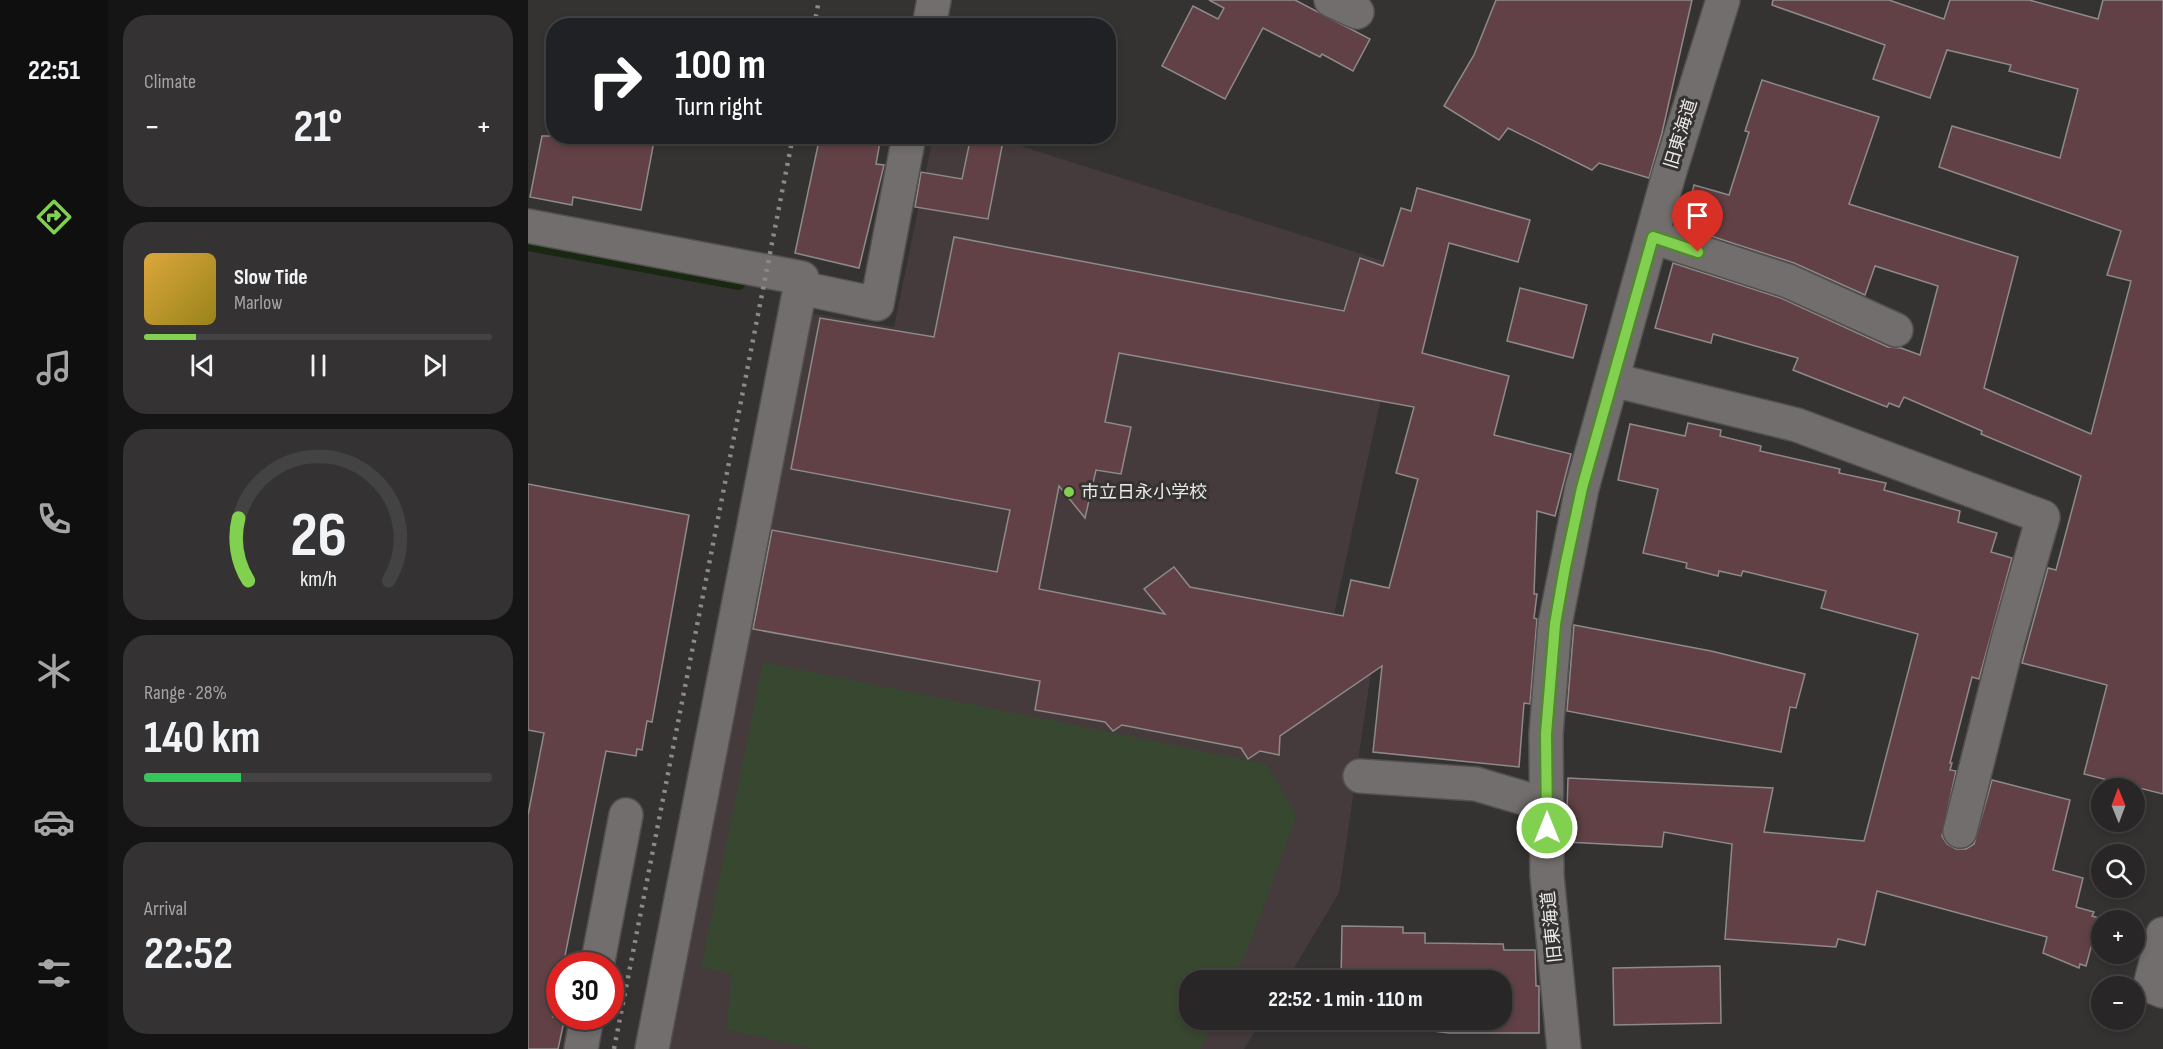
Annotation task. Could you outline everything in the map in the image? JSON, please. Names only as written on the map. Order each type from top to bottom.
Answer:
[{"type":"street","points":[[931,18],[934,0]]},
{"type":"street","name":"旧東海道","points":[[1564,1049],[1547,876],[1546,734],[1555,624],[1582,488],[1669,174],[1723,0]]},
{"type":"street","points":[[801,288],[878,304],[908,144]]},
{"type":"street","points":[[528,226],[802,278],[652,1049]]},
{"type":"street","points":[[1653,237],[1788,281],[1896,330]]},
{"type":"street","points":[[1613,380],[1797,425],[2043,517],[2008,640],[1960,831]]},
{"type":"street","points":[[1360,776],[1476,784],[1547,805]]},
{"type":"street","points":[[600,952],[626,814]]},
{"type":"street","points":[[2163,934],[2150,986],[2163,991]]},
{"type":"street","points":[[581,1049],[585,1030]]},
{"type":"shaded area","name":"市立日永小学校","points":[[932,144],[1014,144],[1409,269],[1325,656],[1371,672],[1339,893],[1293,970],[1179,970],[1179,1030],[1256,1030],[1244,1049],[667,1049],[813,314],[894,327]]},
{"type":"green space","points":[[763,662],[1266,764],[1297,815],[1238,970],[1179,970],[1179,1030],[1209,1030],[1200,1049],[813,1049],[726,1029],[732,974],[701,967]]},
{"type":"building","points":[[1209,0],[1295,0],[1370,39],[1353,71],[1322,54],[1320,57],[1263,28],[1225,99],[1162,66],[1193,6],[1218,19],[1224,8]]},
{"type":"building","points":[[1496,0],[1692,0],[1662,133],[1649,178],[1599,163],[1592,170],[1508,128],[1499,140],[1444,106],[1474,55]]},
{"type":"building","points":[[1773,0],[1889,0],[1944,19],[1950,0],[2029,0],[2098,19],[2103,0],[2163,0],[2163,794],[2145,789],[2145,778],[2100,778],[2084,774],[2107,685],[2022,663],[2048,568],[2056,570],[2081,476],[1981,434],[1982,431],[1904,397],[1899,407],[1889,403],[1887,407],[1793,370],[1798,358],[1713,334],[1711,343],[1655,328],[1673,263],[1781,298],[1888,347],[1901,348],[1920,355],[1938,286],[1875,266],[1865,295],[1794,263],[1683,227],[1694,185],[1729,195],[1749,132],[1745,131],[1762,80],[1879,117],[1849,204],[2018,257],[1984,388],[2091,434],[2131,281],[2107,275],[2121,231],[1939,167],[1952,126],[2060,158],[2078,89],[2009,71],[2011,65],[1947,50],[1930,98],[1873,79],[1885,45],[1772,5]]},
{"type":"building","points":[[542,136],[546,136],[546,144],[653,144],[641,210],[573,197],[572,205],[530,197]]},
{"type":"building","points":[[818,144],[880,144],[876,164],[884,165],[859,268],[795,253]]},
{"type":"building","points":[[969,144],[1002,144],[988,219],[915,207],[921,172],[962,179]]},
{"type":"building","points":[[1417,188],[1530,220],[1518,262],[1449,243],[1422,353],[1509,376],[1494,435],[1571,454],[1555,516],[1537,511],[1534,594],[1537,594],[1534,618],[1537,619],[1530,704],[1524,703],[1519,767],[1373,752],[1382,666],[1280,736],[1279,755],[1260,751],[1248,759],[1241,748],[1122,725],[1113,731],[1105,722],[1035,710],[1040,681],[753,629],[772,530],[997,572],[1010,510],[791,469],[820,318],[934,337],[954,237],[1344,311],[1360,258],[1383,266],[1401,208],[1411,211]],"holes":[[[1119,353],[1414,407],[1396,473],[1418,479],[1389,588],[1351,580],[1343,616],[1190,587],[1174,567],[1144,589],[1165,614],[1039,589],[1059,486],[1085,518],[1096,470],[1121,474],[1131,427],[1105,422]]]},
{"type":"building","points":[[1520,288],[1587,305],[1573,358],[1507,341]]},
{"type":"building","points":[[1688,423],[1721,430],[1720,436],[1761,446],[1760,451],[1840,469],[1839,473],[1886,483],[1884,490],[1960,511],[1958,522],[1997,533],[1991,552],[2012,558],[1979,679],[1972,677],[1950,763],[1952,763],[1950,770],[1956,771],[1942,836],[1947,844],[1956,849],[1966,849],[1974,844],[1992,780],[2070,800],[2053,870],[2083,878],[2076,907],[2091,911],[2091,948],[2086,966],[2080,964],[2079,968],[2043,953],[2047,937],[1877,891],[1865,945],[1838,939],[1836,947],[1725,939],[1732,844],[1664,832],[1662,847],[1566,842],[1568,778],[1773,788],[1764,832],[1864,841],[1918,634],[1821,608],[1826,591],[1743,571],[1741,576],[1719,571],[1718,576],[1686,568],[1687,563],[1643,553],[1658,489],[1618,480],[1630,424],[1685,436]]},
{"type":"building","points":[[528,484],[689,515],[652,722],[647,721],[642,750],[637,749],[636,756],[606,751],[566,952],[546,952],[546,1030],[562,1030],[558,1049],[528,1049],[528,815],[544,733],[528,730]]},
{"type":"building","points":[[1574,625],[1711,651],[1805,674],[1796,708],[1790,707],[1781,752],[1567,711]]},
{"type":"building","points":[[1342,926],[1403,927],[1403,933],[1425,933],[1425,943],[1503,944],[1504,950],[1535,950],[1536,986],[1539,986],[1539,1033],[1449,1033],[1425,1030],[1512,1030],[1512,970],[1341,970]]},
{"type":"building","points":[[1720,966],[1721,1023],[1614,1025],[1613,968]]},
{"type":"waterway","points":[[528,245],[739,284]]},
{"type":"railway","points":[[816,18],[819,0]]},
{"type":"railway","points":[[614,1049],[791,144]]},
{"type":"place","name":"市立日永小学校","points":[[1069,492]]},
{"type":"route","points":[[1547,828],[1546,734],[1555,624],[1582,488],[1653,237],[1698,252]]}]
